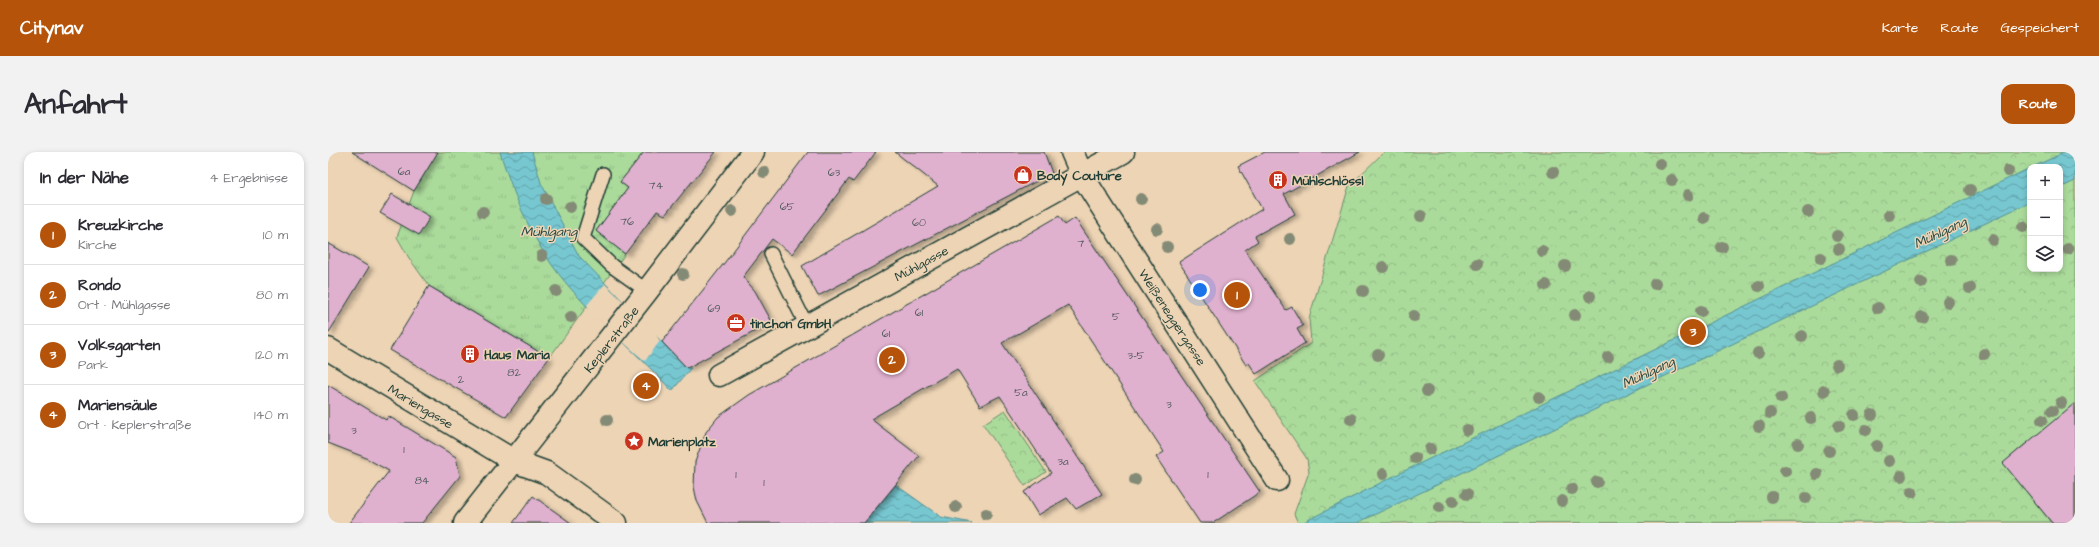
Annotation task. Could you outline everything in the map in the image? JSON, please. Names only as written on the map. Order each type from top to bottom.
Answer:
[{"type":"street","name":"Keplerstraße","points":[[465,523],[648,292],[753,152]]},
{"type":"street","name":"Weißeneggergasse","points":[[1072,152],[1082,175],[1277,480]]},
{"type":"street","name":"Mühlgasse","points":[[719,375],[1123,152]]},
{"type":"street","name":"Mariengasse","points":[[328,349],[514,461],[546,473],[616,523]]},
{"type":"lane","points":[[603,174],[582,238],[612,266],[648,292]]},
{"type":"lane","points":[[771,254],[807,326]]},
{"type":"green space","points":[[438,152],[644,152],[620,182],[628,188],[596,231],[625,254],[549,358],[429,286],[409,258],[397,237],[414,191]]},
{"type":"green space","points":[[1384,152],[2075,152],[2075,475],[2060,486],[2025,444],[2004,463],[2051,522],[1298,523],[1294,514],[1309,472],[1307,459],[1255,381],[1311,343],[1309,318],[1349,186]]},
{"type":"green space","points":[[1005,410],[1046,472],[1025,486],[983,424]]},
{"type":"water","name":"Mühlgang","points":[[500,152],[532,152],[541,183],[579,256],[687,368],[691,368],[672,391],[594,314],[552,265],[536,239],[522,211]]},
{"type":"water","points":[[2065,152],[2075,152],[2075,181],[2063,187],[2063,164],[2039,164]]},
{"type":"water","name":"Mühlgang","points":[[2027,169],[2027,203],[1357,523],[1302,523],[1396,475]]},
{"type":"water","points":[[896,485],[941,517],[972,523],[829,523],[867,520]]},
{"type":"pier","points":[[605,284],[654,332],[660,341],[645,361],[590,311],[587,305]]},
{"type":"building","points":[[352,152],[438,152],[414,191]]},
{"type":"building","points":[[644,152],[716,152],[665,215],[657,211],[625,254],[596,231],[628,188],[620,182]]},
{"type":"building","points":[[808,152],[876,152],[853,182],[849,179],[792,254],[772,239],[743,277],[755,291],[772,322],[687,368],[662,342],[725,262]]},
{"type":"building","points":[[895,152],[1044,152],[1052,173],[818,296],[802,266],[938,186]]},
{"type":"building","points":[[1265,152],[1360,152],[1284,194],[1295,214],[1255,236],[1258,241],[1245,250],[1286,310],[1292,307],[1303,326],[1297,329],[1305,343],[1256,374],[1249,363],[1246,365],[1179,262],[1262,209],[1238,166]]},
{"type":"building","points":[[392,194],[430,217],[419,235],[380,213]]},
{"type":"building","points":[[1059,216],[1065,225],[1075,218],[1260,492],[1213,523],[1200,523],[1156,457],[1164,452],[1068,305],[1002,343],[1102,494],[1076,509],[1067,498],[1038,515],[1024,492],[1051,473],[1000,396],[980,406],[957,369],[871,419],[919,456],[864,523],[708,523],[697,501],[694,487],[695,462],[706,432],[718,417],[749,395]]},
{"type":"building","points":[[328,243],[369,267],[328,334]]},
{"type":"building","name":"Haus Maria","points":[[429,286],[549,358],[506,417],[390,350]]},
{"type":"building","points":[[328,385],[386,420],[388,416],[456,457],[460,476],[422,523],[349,523],[389,471],[364,457],[328,443]]},
{"type":"building","points":[[2075,403],[2075,523],[2052,523],[2003,463]]},
{"type":"building","points":[[533,496],[571,523],[513,523]]},
{"type":"place","name":"Body Couture","points":[[1023,175]]},
{"type":"place","name":"Mühlschlössl","points":[[1278,180]]},
{"type":"place","name":"Kreuzkirche","points":[[1237,295]]},
{"type":"place","name":"tinchon GmbH","points":[[736,323]]},
{"type":"place","name":"Volksgarten","points":[[1693,332]]},
{"type":"place","name":"Haus Maria","points":[[470,354]]},
{"type":"place","name":"Rondo","points":[[892,360]]},
{"type":"place","name":"Mariensäule","points":[[646,386]]},
{"type":"place","name":"Marienplatz","points":[[634,441]]}]
